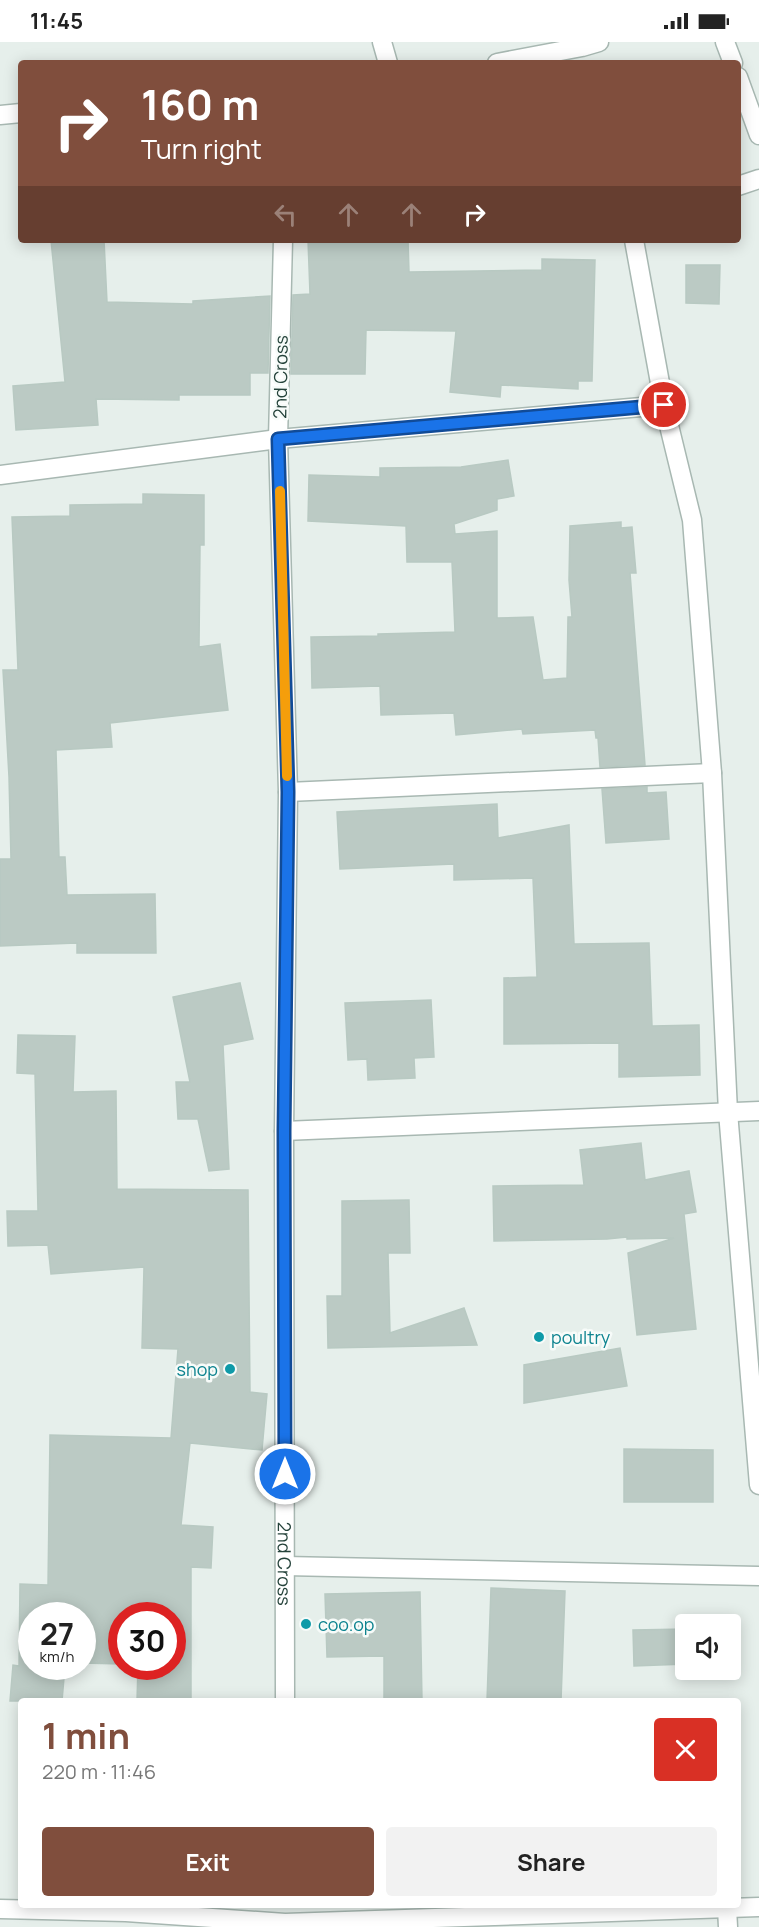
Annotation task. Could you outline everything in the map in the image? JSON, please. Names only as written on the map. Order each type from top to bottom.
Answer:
[{"type":"street","points":[[382,42],[387,60]]},
{"type":"street","points":[[725,42],[732,60]]},
{"type":"street","points":[[520,60],[589,51]]},
{"type":"street","points":[[741,85],[759,135]]},
{"type":"street","points":[[0,115],[18,113]]},
{"type":"street","points":[[741,185],[759,179]]},
{"type":"street","name":"2nd Cross","points":[[283,243],[278,439],[288,792],[284,1131],[285,1698]]},
{"type":"street","points":[[635,243],[664,405],[692,520],[712,773],[728,1112],[759,1485]]},
{"type":"street","points":[[0,475],[278,439],[664,405]]},
{"type":"street","points":[[288,792],[712,773]]},
{"type":"street","points":[[284,1131],[759,1111]]},
{"type":"street","points":[[285,1566],[759,1576]]},
{"type":"street","points":[[741,1908],[759,1907]]},
{"type":"street","points":[[0,1909],[285,1918],[727,1908],[728,1927]]},
{"type":"building","points":[[51,243],[104,243],[107,302],[193,304],[193,301],[270,296],[268,373],[250,373],[250,395],[179,395],[179,400],[96,399],[98,425],[16,430],[13,386],[65,382]]},
{"type":"building","points":[[308,243],[408,243],[409,272],[542,270],[542,259],[595,260],[592,381],[578,381],[578,389],[501,385],[500,397],[450,392],[456,331],[366,330],[365,374],[291,374],[293,295],[310,294]]},
{"type":"building","points":[[686,265],[720,265],[719,304],[686,303]]},
{"type":"building","points":[[508,460],[514,496],[497,499],[497,510],[454,524],[455,534],[497,531],[497,618],[533,617],[543,680],[567,678],[568,617],[572,617],[569,580],[570,526],[621,522],[621,528],[632,527],[636,573],[630,573],[645,765],[600,767],[598,738],[596,738],[595,730],[523,734],[522,729],[456,735],[454,713],[381,715],[380,686],[312,688],[311,637],[455,632],[452,562],[407,562],[406,526],[308,521],[309,475],[380,477],[380,468],[461,467]]},
{"type":"building","points":[[143,494],[204,495],[204,545],[200,545],[199,647],[220,644],[228,710],[110,723],[112,747],[56,750],[59,857],[65,857],[67,895],[155,894],[156,953],[77,953],[77,943],[0,946],[0,859],[11,859],[3,670],[18,670],[12,517],[70,516],[70,505],[143,504]]},
{"type":"building","points":[[647,787],[647,793],[666,792],[669,839],[606,843],[602,789]]},
{"type":"building","points":[[497,804],[498,838],[569,825],[574,944],[649,943],[652,1026],[699,1025],[700,1075],[619,1077],[619,1043],[504,1044],[504,978],[537,977],[533,878],[454,880],[454,864],[340,869],[337,812]]},
{"type":"building","points":[[240,983],[253,1039],[223,1045],[229,1169],[209,1171],[198,1119],[178,1119],[176,1082],[190,1082],[173,997]]},
{"type":"building","points":[[431,1000],[434,1057],[414,1058],[415,1078],[368,1080],[367,1059],[348,1060],[345,1003]]},
{"type":"building","points":[[18,1035],[75,1036],[73,1092],[116,1091],[117,1189],[248,1190],[250,1392],[267,1394],[262,1450],[190,1443],[181,1525],[213,1527],[211,1568],[191,1567],[191,1698],[137,1698],[138,1680],[186,1680],[186,1602],[108,1602],[108,1664],[96,1663],[96,1602],[20,1602],[20,1584],[48,1585],[50,1435],[171,1438],[178,1349],[142,1348],[144,1267],[51,1274],[48,1245],[8,1246],[7,1211],[38,1211],[35,1074],[17,1073]]},
{"type":"building","points":[[641,1143],[645,1180],[689,1171],[696,1212],[684,1214],[696,1329],[637,1335],[628,1253],[674,1238],[494,1241],[493,1186],[584,1185],[580,1150]]},
{"type":"building","points":[[409,1200],[410,1253],[388,1253],[390,1333],[464,1308],[477,1345],[328,1348],[327,1296],[342,1296],[342,1201]]},
{"type":"building","points":[[620,1348],[627,1386],[524,1403],[524,1365]]},
{"type":"building","points":[[624,1449],[713,1450],[713,1502],[624,1502]]},
{"type":"building","points":[[491,1588],[565,1591],[561,1698],[487,1698]]},
{"type":"building","points":[[420,1592],[422,1698],[384,1698],[384,1656],[327,1657],[325,1594]]},
{"type":"building","points":[[675,1629],[675,1664],[634,1666],[633,1630]]},
{"type":"building","points":[[13,1665],[18,1666],[18,1680],[64,1680],[62,1698],[18,1698],[18,1701],[10,1701]]},
{"type":"slow traffic","points":[[280,491],[287,776]]},
{"type":"place","name":"poultry","points":[[539,1337]]},
{"type":"place","name":"shop","points":[[230,1369]]},
{"type":"place","name":"coo.op","points":[[306,1624]]},
{"type":"route","points":[[285,1474],[284,1131],[288,792],[278,439],[664,405]]}]
